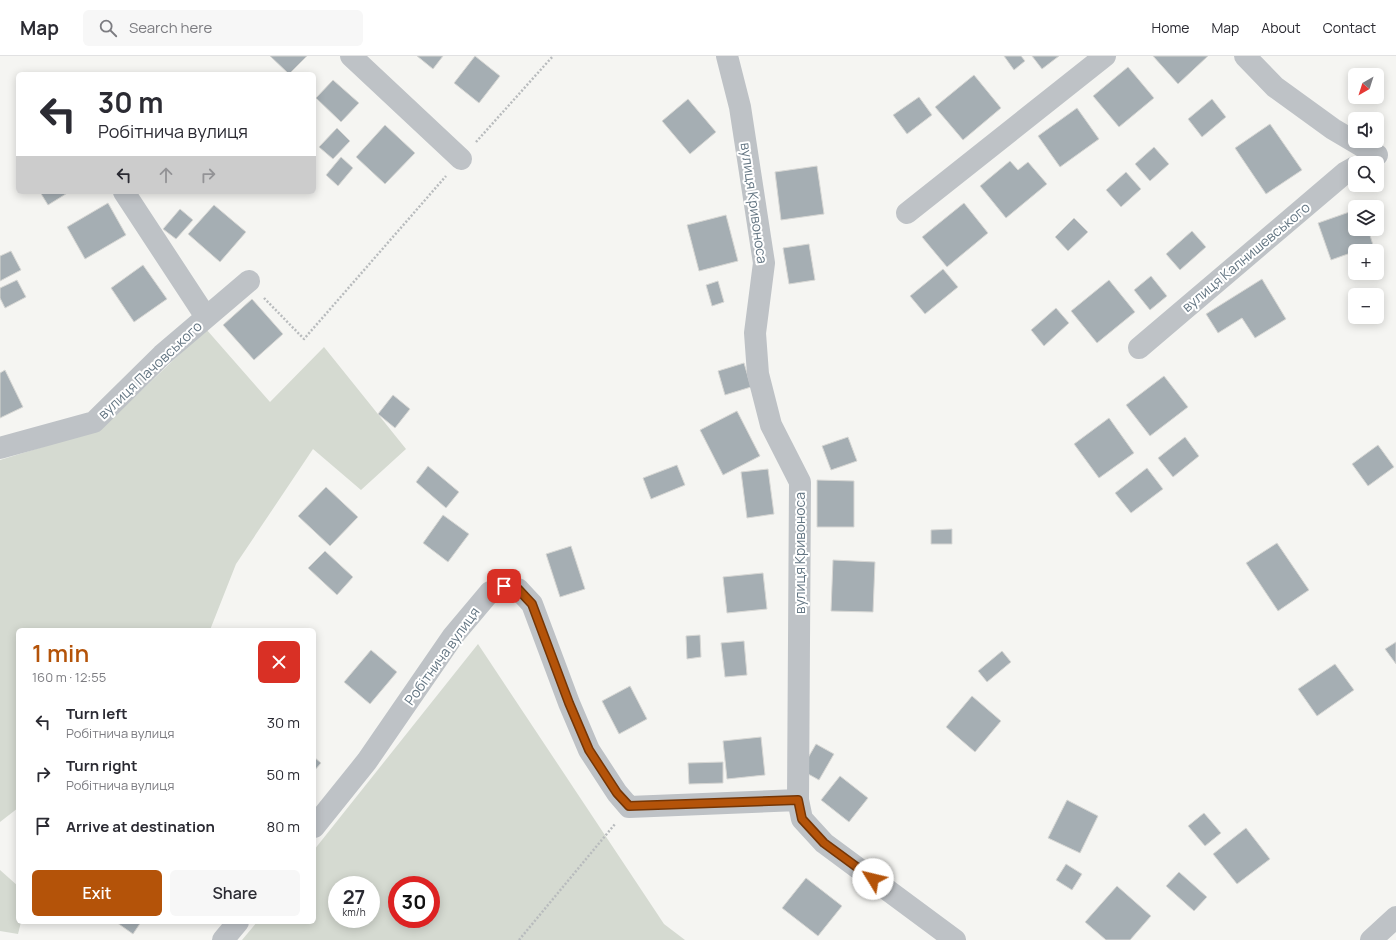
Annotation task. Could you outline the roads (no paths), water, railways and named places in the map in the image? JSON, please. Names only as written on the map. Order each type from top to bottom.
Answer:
[{"type":"street","points":[[351,56],[461,159]]},
{"type":"street","name":"вулиця Кривоноса","points":[[727,56],[740,107],[764,263],[755,333],[758,374],[771,424],[800,482],[798,800],[802,819],[824,843],[955,940]]},
{"type":"street","points":[[907,213],[1105,56]]},
{"type":"street","points":[[1245,56],[1275,87],[1333,129],[1375,156]]},
{"type":"street","name":"вулиця Калнишевського","points":[[1138,348],[1348,171]]},
{"type":"street","name":"вулиця Пачовського","points":[[125,194],[206,317]]},
{"type":"street","name":"вулиця Пачовського","points":[[0,448],[94,422],[162,355],[248,281]]},
{"type":"street","name":"Робітнича вулиця","points":[[316,825],[367,762],[453,636],[490,592],[504,586],[518,589],[532,604],[569,703],[589,750],[617,793],[629,806],[798,800]]},
{"type":"street","points":[[1371,940],[1396,917]]},
{"type":"street","points":[[223,940],[236,924]]}]
